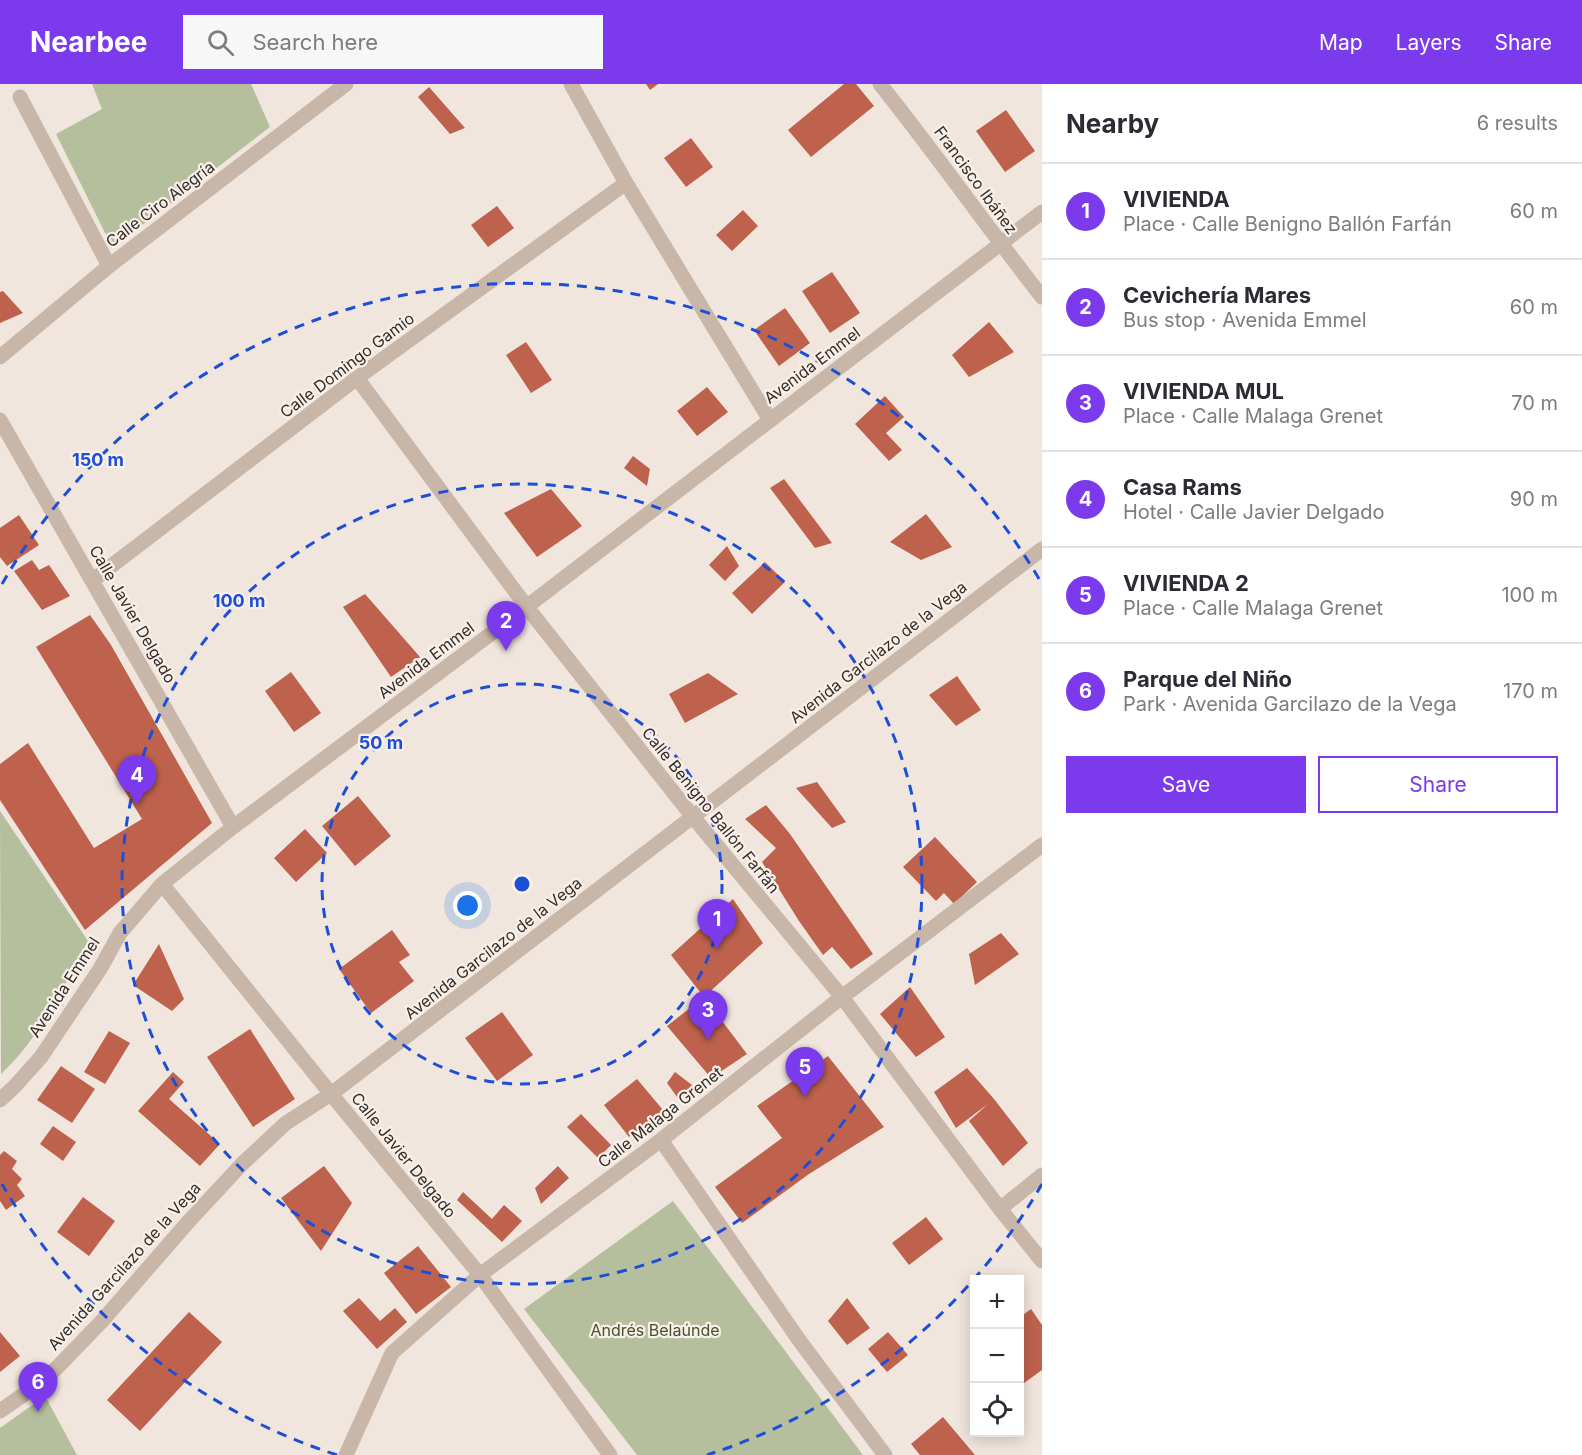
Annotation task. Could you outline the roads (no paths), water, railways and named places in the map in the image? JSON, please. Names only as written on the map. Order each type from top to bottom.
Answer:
[{"type":"street","name":"Calle Ciro Alegría","points":[[0,357],[109,266],[346,84]]},
{"type":"street","points":[[571,84],[626,183],[770,420]]},
{"type":"street","name":"Francisco Ibáñez","points":[[880,84],[931,148],[1000,244],[1042,297]]},
{"type":"street","points":[[20,97],[109,266]]},
{"type":"street","name":"Calle Domingo Gamio","points":[[93,580],[357,378],[626,183]]},
{"type":"street","name":"Avenida Emmel","points":[[0,1100],[41,1057],[100,969],[120,933],[162,884],[233,827],[1042,212]]},
{"type":"street","name":"Calle Benigno Ballón Farfán","points":[[357,378],[526,606],[693,817],[842,998],[1000,1209],[1042,1261]]},
{"type":"street","name":"Calle Javier Delgado","points":[[0,420],[4,436],[93,580],[233,827]]},
{"type":"street","name":"Avenida Garcilazo de la Vega","points":[[0,1411],[46,1378],[82,1342],[243,1163],[286,1123],[331,1094],[1042,549]]},
{"type":"street","name":"Calle Malaga Grenet","points":[[346,1455],[392,1353],[480,1275],[661,1140],[1042,845]]},
{"type":"street","name":"Calle Javier Delgado","points":[[162,884],[480,1275],[609,1455]]},
{"type":"street","points":[[661,1140],[799,1340],[885,1455]]},
{"type":"street","points":[[1000,1209],[1042,1175]]},
{"type":"place","name":"Cevichería Mares","points":[[506,651]]},
{"type":"place","name":"Casa Rams","points":[[137,805]]},
{"type":"place","name":"VIVIENDA","points":[[717,949]]},
{"type":"place","name":"VIVIENDA MUL","points":[[708,1040]]},
{"type":"place","name":"VIVIENDA 2","points":[[805,1097]]},
{"type":"place","name":"Parque del Niño","points":[[38,1412]]},
{"type":"park label","name":"Andrés Belaúnde","points":[[655,1330]]}]
